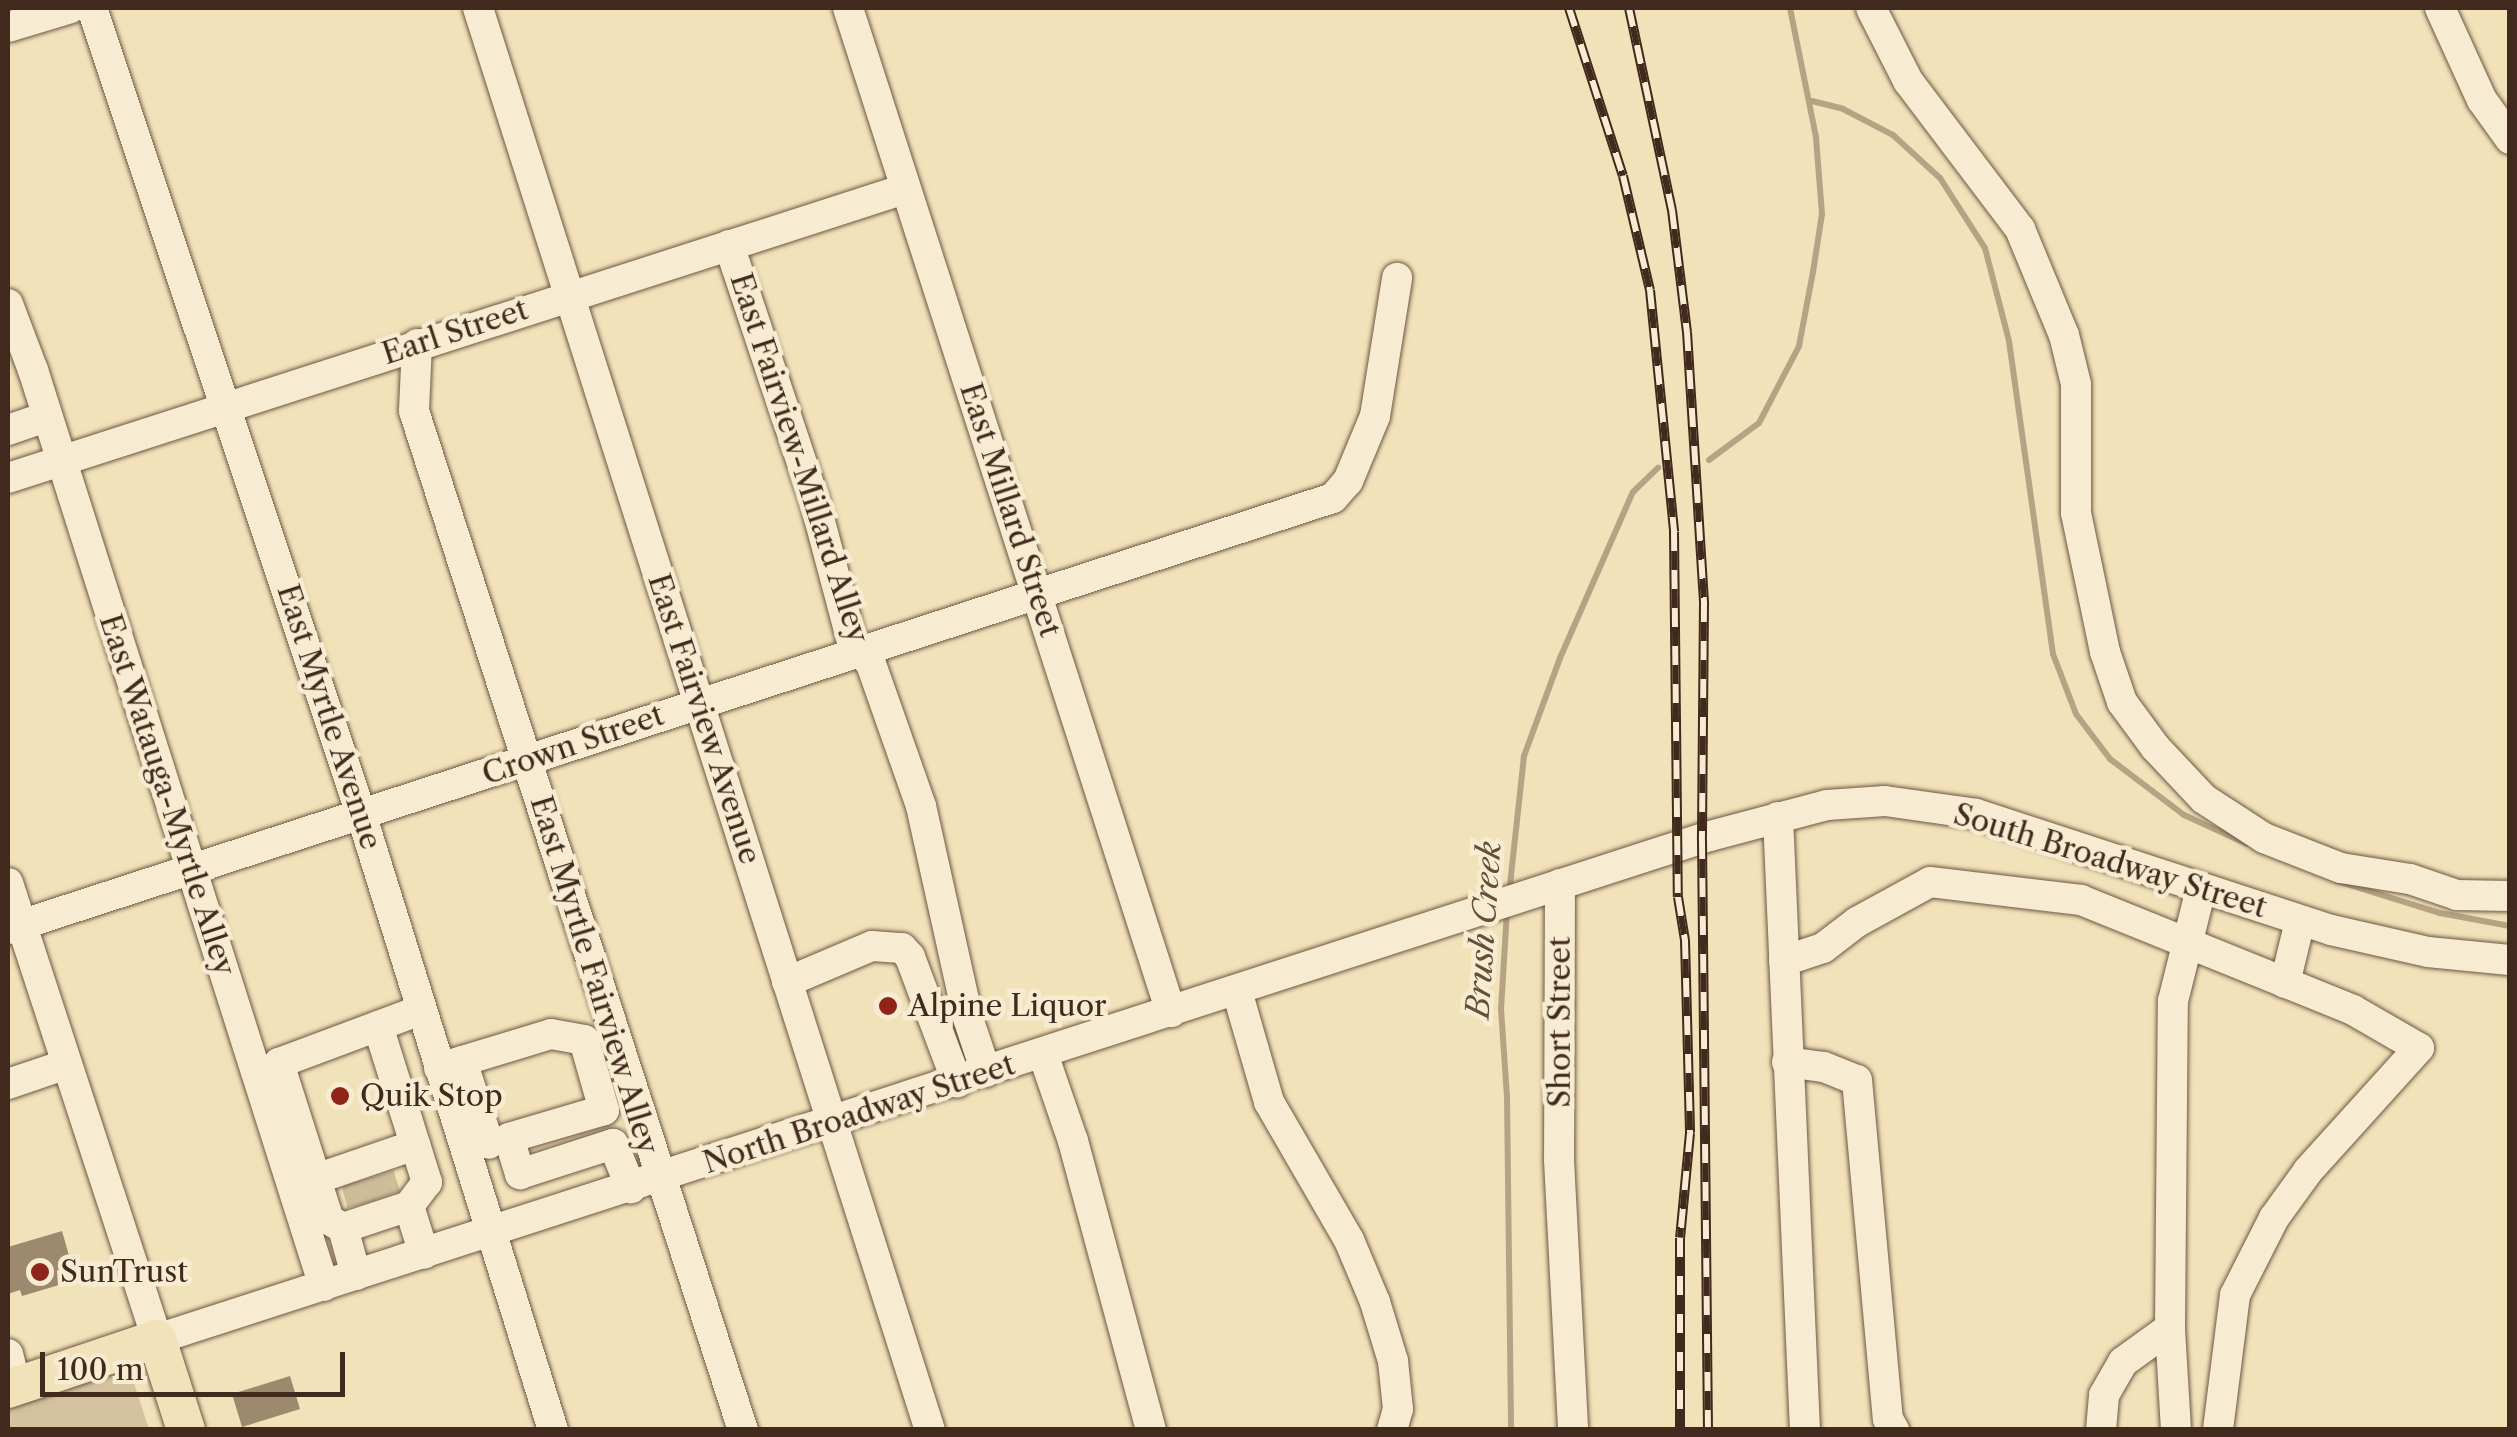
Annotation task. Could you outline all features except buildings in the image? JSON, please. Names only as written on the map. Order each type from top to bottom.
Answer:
[{"type":"main road","name":"North Broadway Street","points":[[10,1376],[157,1339]]},
{"type":"main road","points":[[157,1339],[186,1430]]},
{"type":"street","points":[[8,27],[71,8]]},
{"type":"street","name":"East Myrtle Avenue","points":[[92,8],[228,406],[421,1010],[488,1145],[490,1234],[553,1430]]},
{"type":"street","name":"East Fairview Avenue","points":[[478,8],[930,1430]]},
{"type":"street","name":"East Millard Street","points":[[848,8],[1171,1012]]},
{"type":"street","points":[[1871,8],[1908,80],[2020,229],[2064,335],[2076,384],[2076,513],[2105,652],[2122,702],[2204,799],[2264,838],[2341,868],[2410,880],[2457,895],[2510,896]]},
{"type":"street","points":[[2440,8],[2482,100],[2510,138]]},
{"type":"street","name":"Earl Street","points":[[8,478],[904,189]]},
{"type":"street","name":"East Fairview-Millard Alley","points":[[729,244],[814,499],[852,642],[871,664],[920,806],[968,1018],[986,1072]]},
{"type":"street","name":"Crown Street","points":[[14,927],[362,816],[698,702],[1310,508],[1340,494],[1362,455],[1375,416],[1397,278]]},
{"type":"street","name":"East Watauga-Myrtle Alley","points":[[8,304],[324,1286]]},
{"type":"street","name":"East Myrtle Fairview Alley","points":[[417,344],[414,412],[634,1102],[645,1184],[696,1277],[743,1430]]},
{"type":"street","points":[[8,430],[46,416]]},
{"type":"street","name":"South Broadway Street","points":[[1710,836],[1827,804],[1928,805],[2014,825],[2300,920],[2428,952],[2510,960]]},
{"type":"street","points":[[1778,817],[1804,1430]]},
{"type":"street","name":"North Broadway Street","points":[[157,1339],[584,1204],[1710,836]]},
{"type":"street","points":[[1784,961],[1823,948],[1857,922],[1930,882],[2081,900],[2353,1010],[2419,1048],[2308,1171],[2274,1218],[2235,1295],[2218,1430]]},
{"type":"street","points":[[8,883],[14,927],[66,1064],[157,1339]]},
{"type":"street","name":"Short Street","points":[[1549,888],[1572,1430]]},
{"type":"street","points":[[2176,1430],[2170,1328],[2173,1002],[2201,889]]},
{"type":"street","points":[[2286,983],[2300,920]]},
{"type":"street","points":[[787,982],[872,946],[902,948],[910,956],[957,1082]]},
{"type":"street","points":[[1237,991],[1270,1102],[1349,1240],[1375,1302],[1393,1361],[1398,1409],[1392,1430]]},
{"type":"street","points":[[421,1010],[279,1063],[329,1220],[372,1195],[419,1156],[488,1145],[634,1102]]},
{"type":"street","points":[[316,1178],[372,1195],[427,1182],[378,1026]]},
{"type":"street","points":[[450,1065],[551,1034],[584,1040],[613,1144],[645,1184]]},
{"type":"street","points":[[1043,1054],[1073,1141],[1151,1430]]},
{"type":"street","points":[[1787,1062],[1824,1067],[1856,1080],[1888,1419],[1894,1430]]},
{"type":"street","points":[[8,1084],[66,1064]]},
{"type":"street","points":[[520,1174],[613,1144]]},
{"type":"street","points":[[488,1145],[520,1174],[530,1221]]},
{"type":"street","points":[[569,1158],[584,1204]]},
{"type":"street","points":[[372,1195],[424,1254]]},
{"type":"street","points":[[356,1275],[372,1195]]},
{"type":"street","points":[[2101,1430],[2104,1395],[2123,1362],[2170,1328]]},
{"type":"shaded area","points":[[129,1368],[149,1429],[8,1429],[8,1407]]},
{"type":"waterway","name":"Brush Creek","points":[[1709,460],[1759,423],[1799,346],[1813,272],[1822,214],[1816,137],[1790,8]]},
{"type":"waterway","points":[[1812,101],[1843,109],[1893,135],[1940,178],[1985,248],[2009,341],[2053,654],[2076,714],[2110,759],[2184,815],[2247,844]]},
{"type":"waterway","name":"Brush Creek","points":[[1509,894],[1524,756],[1560,658],[1633,492],[1658,468]]},
{"type":"waterway","points":[[2337,881],[2440,913],[2510,926]]},
{"type":"waterway","name":"Brush Creek","points":[[1507,911],[1501,1009],[1507,1096],[1511,1430]]},
{"type":"tunnel","points":[[379,1175],[386,1196]]},
{"type":"tunnel","points":[[356,1182],[362,1204]]},
{"type":"railway","points":[[1569,8],[1623,176],[1650,290],[1674,532],[1678,897],[1685,940],[1690,1133],[1680,1238],[1680,1430]]},
{"type":"railway","points":[[1629,8],[1672,210],[1687,332],[1704,603],[1702,840],[1708,1430]]},
{"type":"place","name":"Alpine Liquor","points":[[888,1006]]},
{"type":"place","name":"Quik Stop","points":[[340,1096]]},
{"type":"place","name":"SunTrust","points":[[40,1272]]}]
